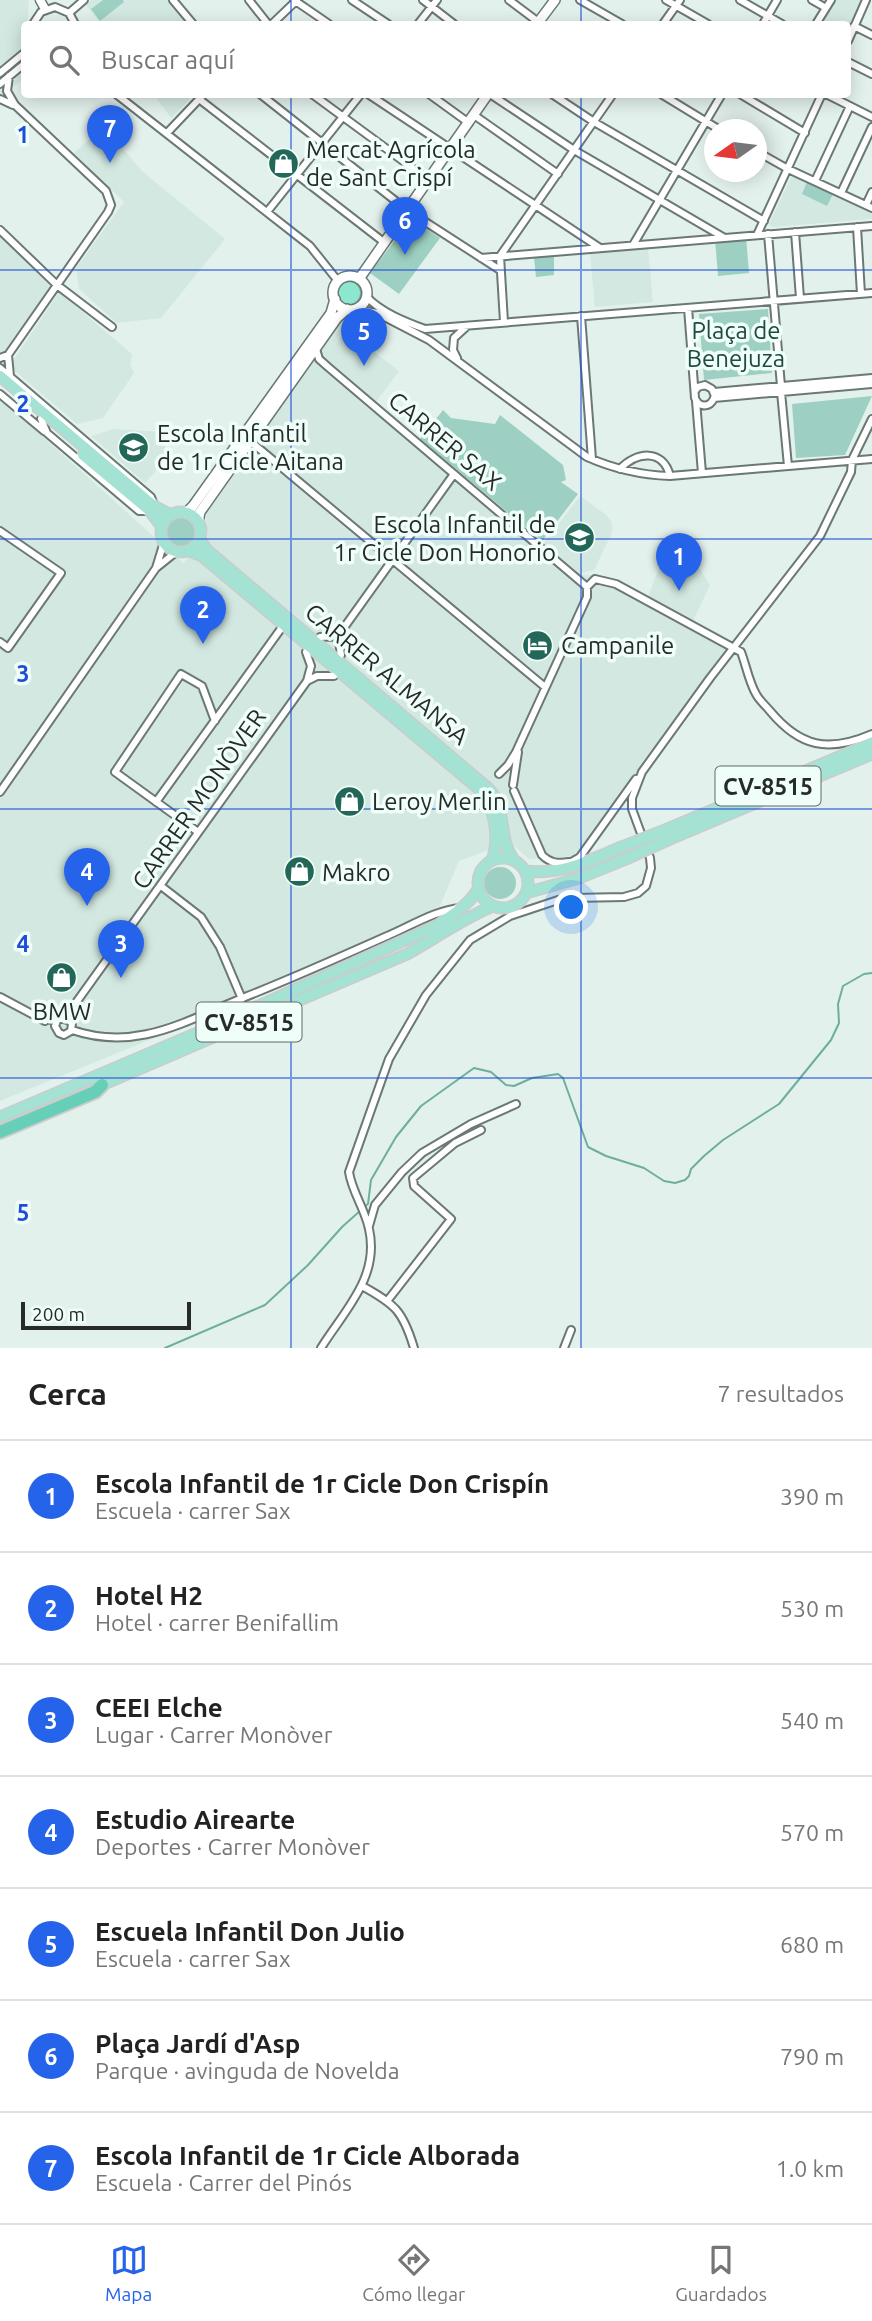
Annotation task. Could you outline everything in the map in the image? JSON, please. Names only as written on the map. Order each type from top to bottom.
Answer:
[{"type":"highway","points":[[0,1130],[95,1092],[102,1085]]},
{"type":"main road","points":[[541,21],[555,0]]},
{"type":"main road","points":[[359,279],[486,98]]},
{"type":"main road","points":[[198,522],[201,512],[250,440],[337,318],[362,304],[366,296],[366,286],[359,279],[347,276],[338,281],[334,290],[335,299],[338,305],[351,309]]},
{"type":"main road","points":[[186,513],[331,313],[335,299]]},
{"type":"main road","points":[[0,393],[41,419],[152,509],[171,515],[186,513],[193,516],[201,532],[200,540],[189,551],[176,552],[164,542],[162,527],[152,509],[5,377]]},
{"type":"main road","points":[[162,527],[171,515]]},
{"type":"main road","name":"CARRER ALMANSA","points":[[200,540],[207,550],[489,789],[498,802],[505,846],[514,860]]},
{"type":"main road","name":"CARRER ALMANSA","points":[[189,551],[202,556],[489,804],[495,838],[492,860]]},
{"type":"main road","name":"CV-8515","points":[[102,1085],[407,954],[493,906],[508,908],[522,900],[526,893],[579,878],[626,859],[668,834],[872,743]]},
{"type":"main road","name":"CV-8515","points":[[525,871],[565,870],[618,848],[668,834],[872,754]]},
{"type":"main road","points":[[492,860],[514,860],[525,871],[526,893]]},
{"type":"main road","name":"CV-8515","points":[[0,1117],[299,989],[438,925],[463,908],[474,896],[478,889],[481,869],[492,860]]},
{"type":"main road","points":[[545,872],[568,864]]},
{"type":"main road","points":[[478,889],[486,902],[493,906]]},
{"type":"street","points":[[40,0],[45,9]]},
{"type":"street","points":[[69,13],[84,0]]},
{"type":"street","points":[[173,0],[190,21]]},
{"type":"street","points":[[249,0],[267,21]]},
{"type":"street","points":[[273,21],[295,0],[325,21]]},
{"type":"street","points":[[352,0],[384,21]]},
{"type":"street","points":[[423,0],[450,21]]},
{"type":"street","points":[[420,21],[437,0]]},
{"type":"street","points":[[509,0],[535,21]]},
{"type":"street","points":[[580,0],[617,21]]},
{"type":"street","points":[[666,0],[678,3],[704,21]]},
{"type":"street","points":[[740,0],[777,21]]},
{"type":"street","points":[[765,21],[777,0]]},
{"type":"street","points":[[812,0],[826,8]]},
{"type":"street","points":[[818,21],[831,0]]},
{"type":"street","points":[[851,34],[866,0]]},
{"type":"street","points":[[665,21],[678,3]]},
{"type":"street","points":[[34,21],[45,9],[60,8],[69,13],[73,21]]},
{"type":"street","points":[[854,26],[872,35]]},
{"type":"street","points":[[0,74],[21,56]]},
{"type":"street","points":[[851,64],[872,74]]},
{"type":"street","points":[[0,84],[21,66]]},
{"type":"street","points":[[5,377],[8,355],[111,205],[106,191],[15,105],[7,91],[9,76]]},
{"type":"street","points":[[121,98],[310,246],[338,281]]},
{"type":"street","points":[[167,133],[200,98]]},
{"type":"street","points":[[202,98],[385,243]]},
{"type":"street","points":[[265,98],[408,210],[500,270]]},
{"type":"street","points":[[317,98],[429,180]]},
{"type":"street","points":[[267,212],[358,98]]},
{"type":"street","points":[[374,98],[600,248]]},
{"type":"street","points":[[436,98],[558,174]]},
{"type":"street","points":[[495,98],[575,150],[725,238]]},
{"type":"street","points":[[558,98],[594,122],[764,220]]},
{"type":"street","points":[[504,323],[500,256],[611,98]]},
{"type":"street","points":[[668,98],[704,120]]},
{"type":"street","points":[[707,119],[720,98]]},
{"type":"street","points":[[747,98],[804,133]]},
{"type":"street","points":[[757,235],[822,98]]},
{"type":"street","points":[[833,98],[872,117]]},
{"type":"street","points":[[0,99],[15,105]]},
{"type":"street","points":[[816,181],[850,106]]},
{"type":"street","points":[[633,245],[704,124]]},
{"type":"street","points":[[841,193],[872,127]]},
{"type":"street","points":[[767,157],[869,207],[872,192]]},
{"type":"street","points":[[481,258],[872,226]]},
{"type":"street","points":[[857,227],[861,294]]},
{"type":"street","points":[[0,230],[57,285],[111,327]]},
{"type":"street","points":[[795,232],[800,299]]},
{"type":"street","points":[[768,234],[788,466]]},
{"type":"street","points":[[366,296],[373,303],[425,329],[872,293]]},
{"type":"street","points":[[688,307],[702,473]]},
{"type":"street","points":[[351,309],[368,310],[425,337],[592,459],[609,467],[670,476],[872,458]]},
{"type":"street","points":[[581,316],[592,459]]},
{"type":"street","points":[[458,360],[453,350],[454,338],[467,326]]},
{"type":"street","name":"CARRER SAX","points":[[316,349],[319,359],[587,587]]},
{"type":"street","points":[[0,358],[8,355]]},
{"type":"street","points":[[0,368],[5,377],[46,407],[151,496],[152,509],[139,511],[0,393]]},
{"type":"street","points":[[714,395],[872,378]]},
{"type":"street","points":[[781,389],[872,384]]},
{"type":"street","points":[[695,391],[698,387],[705,386],[714,395]]},
{"type":"street","points":[[696,401],[710,404],[714,395]]},
{"type":"street","points":[[46,407],[53,422]]},
{"type":"street","points":[[41,419],[47,433]]},
{"type":"street","points":[[518,747],[514,788],[542,855],[550,861],[568,864],[580,857],[820,536],[851,472],[852,460],[872,419]]},
{"type":"street","points":[[250,440],[545,687]]},
{"type":"street","points":[[620,469],[633,458],[646,455],[659,458],[670,476]]},
{"type":"street","points":[[341,655],[338,636],[454,474]]},
{"type":"street","points":[[0,531],[61,573],[8,648],[0,642]]},
{"type":"street","points":[[156,568],[164,542]]},
{"type":"street","points":[[0,792],[156,568],[176,552]]},
{"type":"street","points":[[499,774],[508,765],[518,747],[587,597],[587,587],[595,579],[616,584],[741,652],[755,694],[790,733],[805,741],[836,745],[872,734]]},
{"type":"street","points":[[156,802],[280,630]]},
{"type":"street","points":[[320,637],[338,636]]},
{"type":"street","points":[[306,652],[311,666],[307,681]]},
{"type":"street","points":[[198,832],[115,772],[181,674],[202,686],[215,721]]},
{"type":"street","points":[[307,681],[317,676],[334,676]]},
{"type":"street","name":"CARRER MONÒVER","points":[[68,1019],[307,681]]},
{"type":"street","points":[[634,821],[632,798],[642,772]]},
{"type":"street","points":[[369,1226],[351,1184],[349,1171],[389,1059],[426,995],[470,940],[510,916],[573,898],[624,897],[638,893],[646,886],[651,868],[650,858],[634,821],[623,808],[616,808]]},
{"type":"street","points":[[161,886],[201,917],[220,947],[242,999]]},
{"type":"street","points":[[0,998],[43,1019],[64,1035],[72,1030],[97,1037],[140,1036],[170,1029],[242,999],[443,909],[463,908]]},
{"type":"street","points":[[43,1019],[68,1019],[72,1030]]},
{"type":"street","points":[[56,1029],[58,1021]]},
{"type":"street","points":[[321,1348],[331,1331],[348,1312],[362,1286],[369,1262],[369,1226],[375,1205],[422,1153],[471,1124],[516,1104]]},
{"type":"street","points":[[388,1300],[451,1219],[414,1186],[413,1178],[455,1143],[481,1130]]},
{"type":"street","points":[[362,1286],[388,1300],[398,1311],[414,1348]]},
{"type":"street","points":[[564,1348],[571,1330]]},
{"type":"shaded area","points":[[0,0],[28,0],[27,21],[21,21],[21,81],[0,96]]},
{"type":"shaded area","points":[[91,0],[168,0],[185,21],[99,21],[86,5]]},
{"type":"shaded area","points":[[837,0],[861,0],[851,22],[824,21]]},
{"type":"shaded area","points":[[156,98],[191,98],[171,118]]},
{"type":"shaded area","points":[[104,126],[143,172],[225,239],[161,318],[117,323],[79,289],[76,268],[124,202],[74,153]]},
{"type":"shaded area","points":[[793,173],[872,212],[872,219],[772,227],[769,224]]},
{"type":"shaded area","points":[[0,236],[52,286],[0,359]]},
{"type":"shaded area","points":[[648,249],[653,302],[595,307],[590,253]]},
{"type":"shaded area","points":[[349,281],[357,285],[361,293],[357,301],[349,305],[341,301],[337,293],[341,285]]},
{"type":"shaded area","points":[[59,292],[132,354],[130,365],[134,373],[103,418],[77,424],[15,371],[13,361]]},
{"type":"shaded area","points":[[341,311],[349,317],[334,345],[341,336],[351,334],[399,371],[376,402],[544,543],[580,496],[612,522],[612,533],[594,570],[581,573],[583,575],[606,576],[729,645],[576,856],[529,859],[510,842],[459,861],[440,906],[403,926],[217,1003],[213,1008],[154,1038],[0,1101],[0,398],[183,563],[208,537],[205,512]]},
{"type":"shaded area","name":"Escola Infantil de 1r Cicle Aitana","points":[[113,429],[162,432],[167,458],[145,483],[91,436]]},
{"type":"shaded area","points":[[665,552],[700,569],[710,585],[693,621],[648,597]]},
{"type":"green space","points":[[103,0],[124,2],[100,21],[91,9]]},
{"type":"green space","points":[[807,182],[833,194],[827,206],[802,194]]},
{"type":"green space","points":[[411,219],[440,238],[399,294],[370,273]]},
{"type":"green space","points":[[746,236],[749,273],[718,276],[715,239]]},
{"type":"green space","points":[[554,256],[554,275],[536,277],[534,258]]},
{"type":"green space","name":"Plaça de Benejuza","points":[[768,309],[772,373],[704,380],[699,314]]},
{"type":"green space","points":[[872,396],[845,455],[796,458],[792,404]]},
{"type":"green space","points":[[443,410],[451,418],[495,424],[500,415],[563,465],[566,480],[561,482],[578,494],[542,541],[420,439]]},
{"type":"green space","points":[[180,518],[186,519],[194,527],[194,539],[186,547],[180,548],[174,547],[166,539],[165,533],[166,527],[174,519]]},
{"type":"green space","points":[[500,867],[511,872],[516,883],[511,894],[500,899],[489,894],[484,883],[489,872]]},
{"type":"waterway","points":[[365,1206],[368,1204],[371,1180],[396,1137],[421,1106],[474,1068],[491,1072],[506,1085],[514,1086],[532,1078],[558,1074],[563,1078],[588,1147],[606,1156],[644,1168],[664,1181],[675,1183],[685,1180],[691,1169],[723,1140],[779,1104],[831,1040],[839,1023],[838,1004],[843,986],[864,974],[872,973]]},
{"type":"waterway","points":[[165,1348],[265,1305],[361,1210]]},
{"type":"place","name":"Escola Infantil de 1r Cicle Alborada","points":[[110,163]]},
{"type":"place","name":"Mercat Agrícola de Sant Crispí","points":[[283,163]]},
{"type":"place","name":"Plaça Jardí d'Asp","points":[[405,255]]},
{"type":"place","name":"Escuela Infantil Don Julio","points":[[364,366]]},
{"type":"place","name":"Escola Infantil de 1r Cicle Aitana","points":[[134,447]]},
{"type":"place","name":"Escola Infantil de 1r Cicle Don Honorio","points":[[579,538]]},
{"type":"place","name":"Escola Infantil de 1r Cicle Don Crispín","points":[[679,591]]},
{"type":"place","name":"Hotel H2","points":[[203,644]]},
{"type":"place","name":"Campanile","points":[[538,645]]},
{"type":"place","name":"Leroy Merlin","points":[[349,801]]},
{"type":"place","name":"Makro","points":[[299,872]]},
{"type":"place","name":"Estudio Airearte","points":[[87,906]]},
{"type":"place","name":"BMW","points":[[62,977]]},
{"type":"place","name":"CEEI Elche","points":[[121,978]]}]
